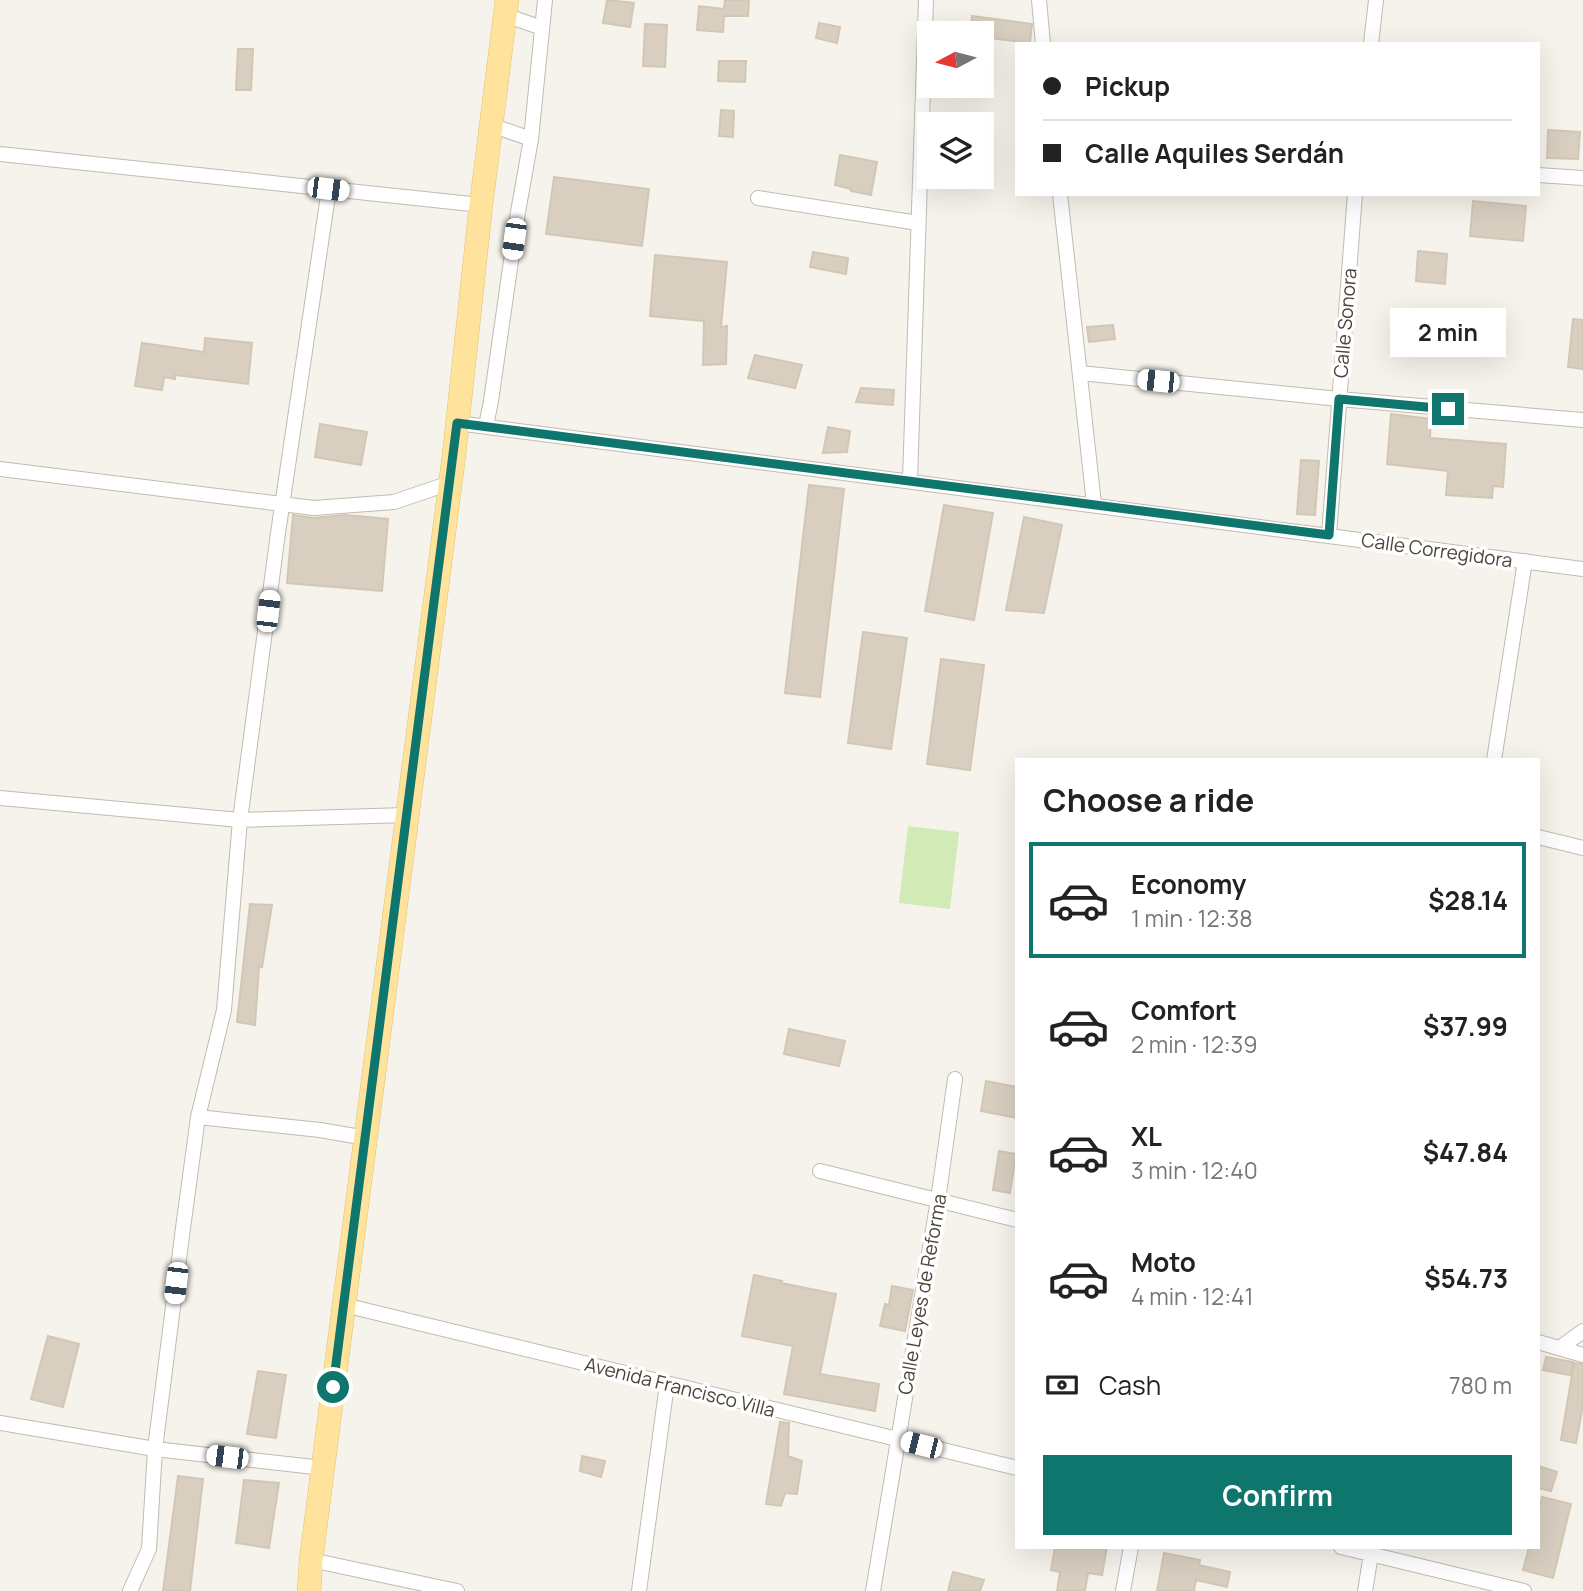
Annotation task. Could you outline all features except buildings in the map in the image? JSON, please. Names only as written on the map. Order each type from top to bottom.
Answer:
[{"type":"main road","points":[[309,1591],[450,482],[506,8]]},
{"type":"street","points":[[485,426],[531,139],[545,0]]},
{"type":"street","points":[[910,480],[926,0]]},
{"type":"street","points":[[1039,0],[1043,42]]},
{"type":"street","points":[[1371,42],[1376,0]]},
{"type":"street","points":[[506,8],[542,28]]},
{"type":"street","points":[[491,125],[531,139]]},
{"type":"street","points":[[0,154],[481,205]]},
{"type":"street","points":[[1540,175],[1583,178]]},
{"type":"street","points":[[130,1591],[149,1549],[156,1449],[198,1117],[224,1010],[240,820],[328,189]]},
{"type":"street","points":[[1060,196],[1094,504]]},
{"type":"street","name":"Calle Sonora","points":[[1329,535],[1355,196]]},
{"type":"street","points":[[758,198],[918,223]]},
{"type":"street","points":[[1080,373],[1583,420]]},
{"type":"street","name":"Calle Corregidora","points":[[457,423],[1525,562],[1583,567]]},
{"type":"street","points":[[0,469],[314,508],[394,502],[450,482]]},
{"type":"street","points":[[1494,758],[1525,562]]},
{"type":"street","points":[[0,798],[240,820],[408,815]]},
{"type":"street","points":[[1540,838],[1583,848]]},
{"type":"street","name":"Calle Leyes de Reforma","points":[[873,1591],[938,1199],[955,1079]]},
{"type":"street","points":[[198,1117],[320,1130],[366,1138]]},
{"type":"street","points":[[820,1171],[1015,1219]]},
{"type":"street","name":"Avenida Francisco Villa","points":[[344,1305],[1015,1468]]},
{"type":"street","points":[[1561,1348],[1583,1331]]},
{"type":"street","points":[[1540,1343],[1583,1355]]},
{"type":"street","points":[[639,1591],[667,1384]]},
{"type":"street","points":[[0,1423],[156,1449],[323,1468]]},
{"type":"street","points":[[1123,1591],[1131,1549]]},
{"type":"street","points":[[1365,1591],[1372,1551],[1524,1591]]},
{"type":"street","points":[[311,1560],[457,1591]]},
{"type":"green space","points":[[908,826],[959,832],[950,909],[899,903]]},
{"type":"route","points":[[333,1387],[457,423],[1329,535],[1339,399],[1448,409]]}]
